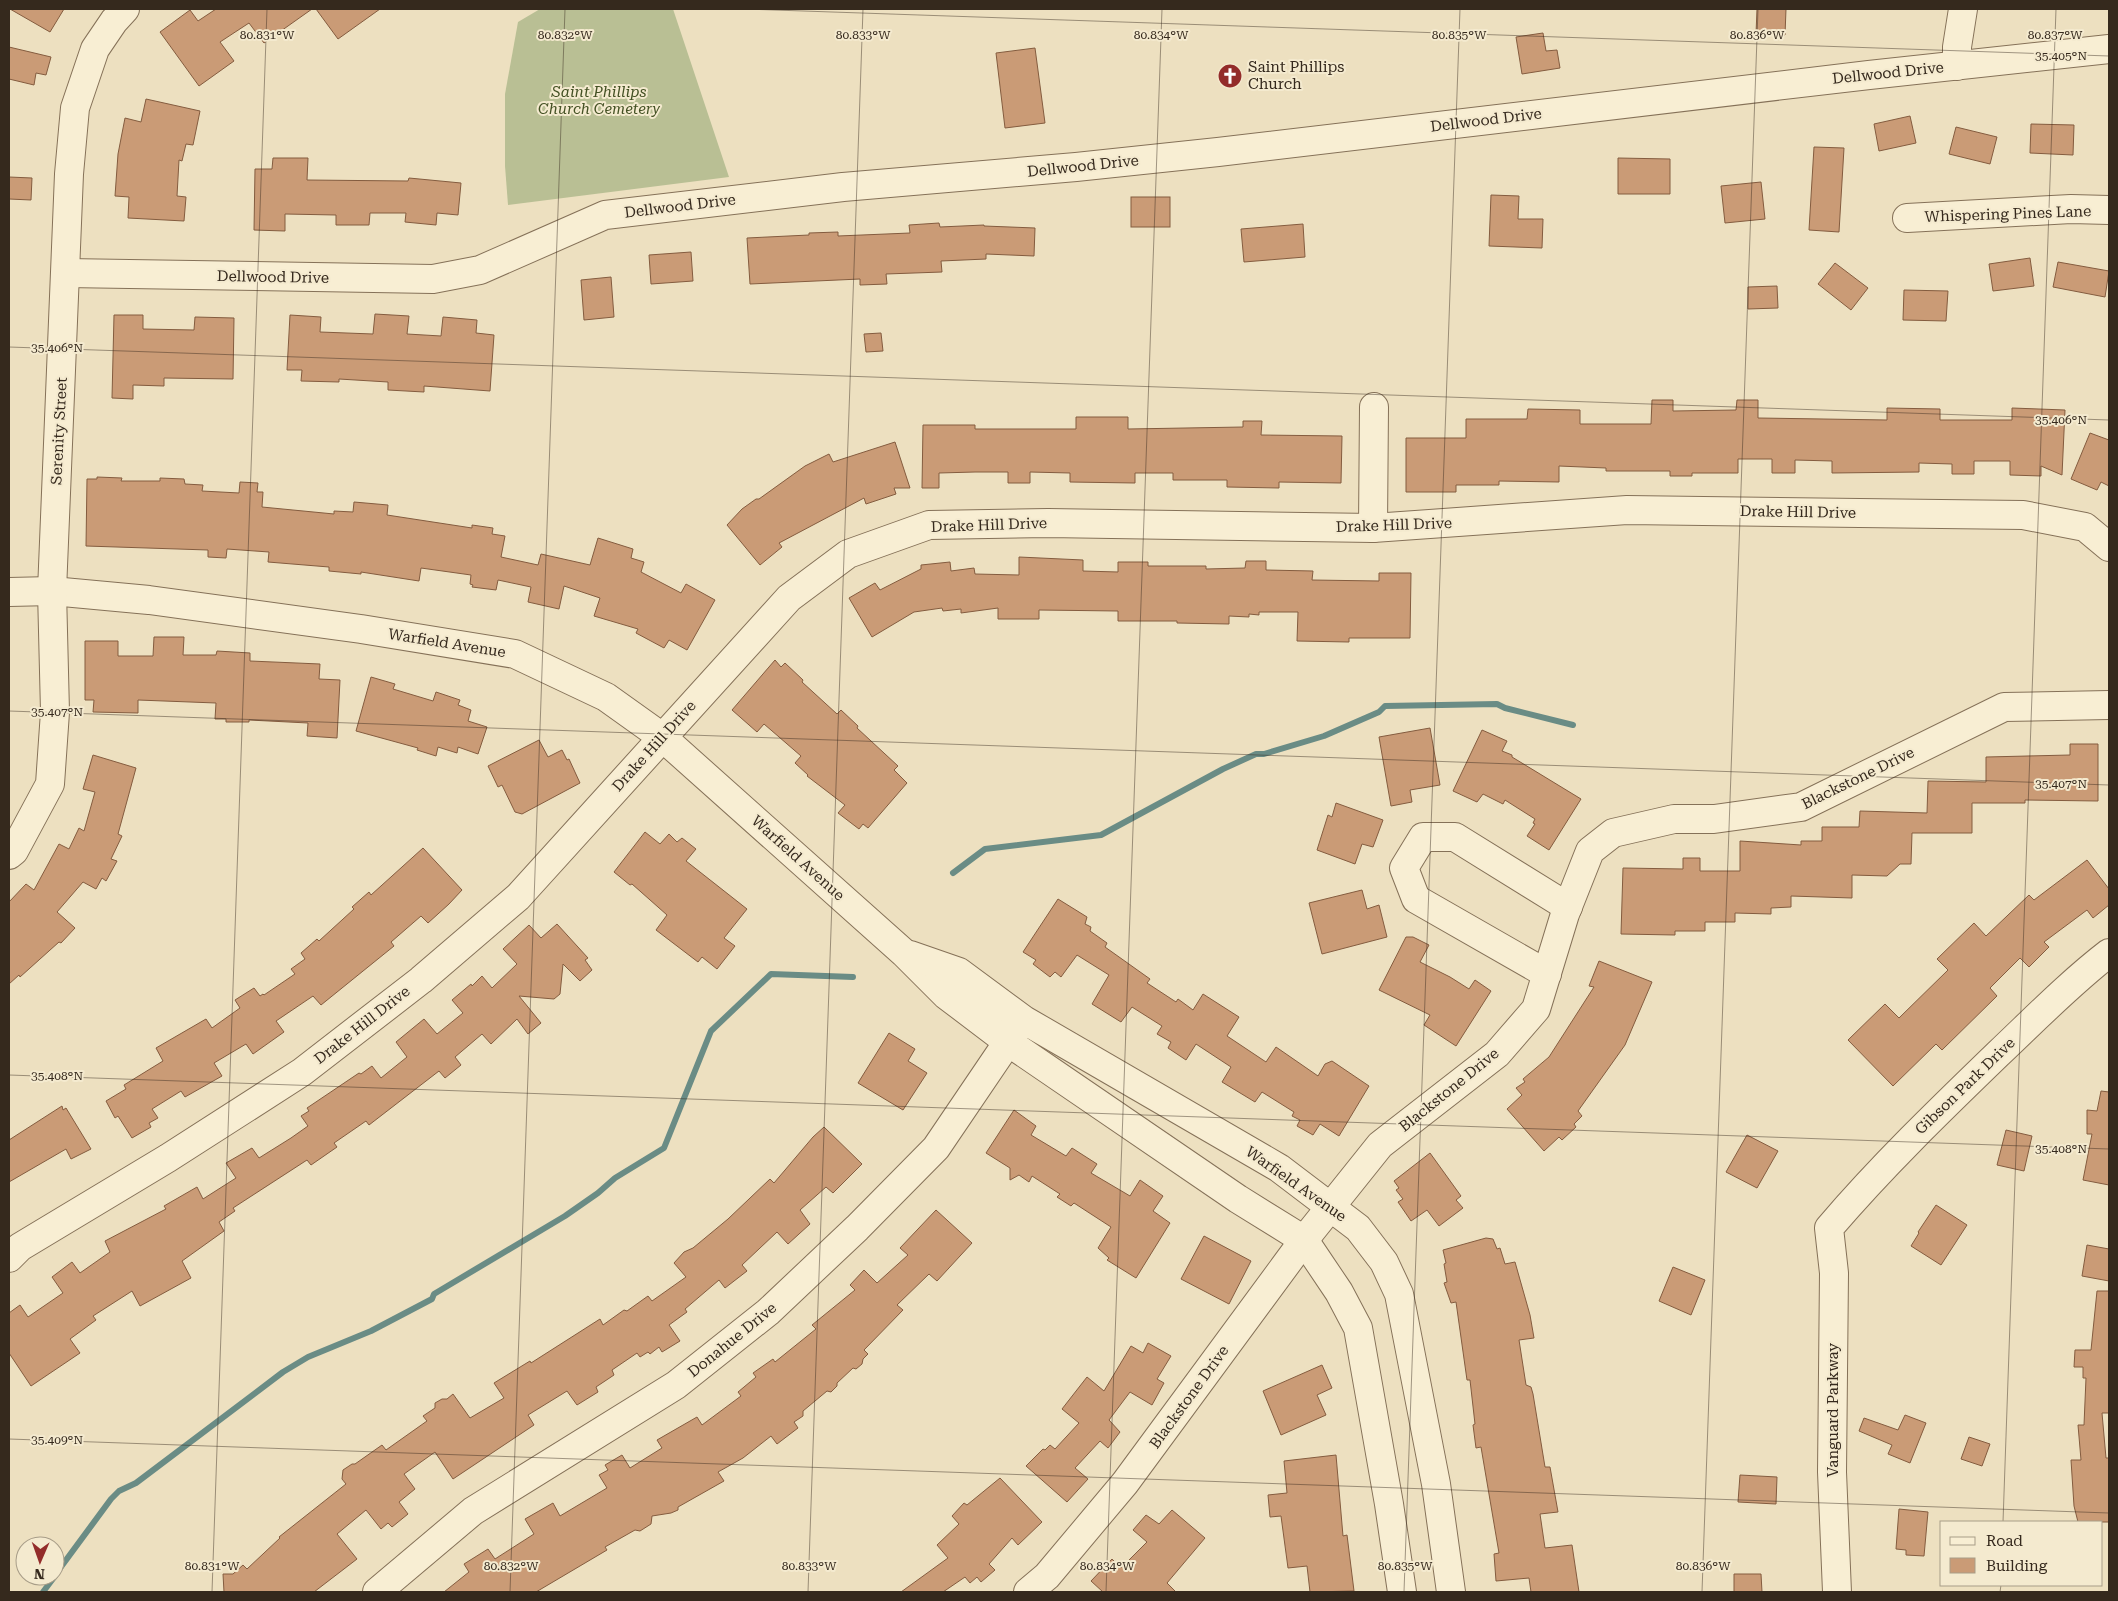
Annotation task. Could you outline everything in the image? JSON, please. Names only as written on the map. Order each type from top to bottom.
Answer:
[{"type":"street","name":"Serenity Street","points":[[9,855],[14,851],[50,784],[55,712],[52,592],[69,174],[76,108],[95,49],[125,9]]},
{"type":"street","points":[[1957,66],[1957,47],[1963,9]]},
{"type":"street","name":"Dellwood Drive","points":[[66,273],[432,279],[480,270],[605,215],[843,187],[1076,167],[1218,152],[2109,49]]},
{"type":"street","name":"Whispering Pines Lane","points":[[1906,218],[2109,210]]},
{"type":"street","points":[[1374,407],[1374,528]]},
{"type":"street","name":"Drake Hill Drive","points":[[13,1251],[168,1158],[302,1072],[421,980],[518,897],[789,598],[848,554],[930,525],[1048,523],[1374,528],[1627,510],[2022,515],[2085,527],[2109,547]]},
{"type":"street","name":"Warfield Avenue","points":[[9,592],[52,592],[158,601],[361,629],[515,654],[606,697],[662,737],[904,953],[946,995],[1008,1042],[1238,1199],[1304,1240],[1339,1292],[1358,1328],[1390,1504],[1402,1592]]},
{"type":"street","name":"Blackstone Drive","points":[[1028,1592],[1047,1576],[1125,1484],[1304,1240],[1380,1145],[1497,1054],[1536,1009],[1568,906],[1590,850],[1613,833],[1674,819],[1714,819],[1801,807],[2004,707],[2109,705]]},
{"type":"street","points":[[1548,974],[1416,899],[1404,868],[1423,837],[1455,838],[1568,906]]},
{"type":"street","name":"Warfield Avenue","points":[[904,953],[959,972],[1024,1020],[1279,1168],[1358,1228],[1384,1262],[1399,1294],[1436,1484],[1451,1592]]},
{"type":"street","name":"Gibson Park Drive","points":[[1829,1228],[1865,1186],[1919,1130],[2058,998],[2109,953]]},
{"type":"street","name":"Donahue Drive","points":[[377,1592],[473,1511],[676,1386],[768,1312],[857,1228],[936,1148],[1024,1020]]},
{"type":"street","name":"Vanguard Parkway","points":[[1829,1228],[1834,1273],[1832,1472],[1837,1592]]},
{"type":"green space","name":"Saint Phillips Church Cemetery","points":[[540,9],[673,9],[729,177],[508,205],[505,166],[505,94],[518,22]]},
{"type":"building","points":[[10,9],[64,9],[50,32]]},
{"type":"building","points":[[216,9],[312,9],[264,43],[249,23],[220,42],[234,61],[199,86],[160,32],[190,10],[198,21]]},
{"type":"building","points":[[316,9],[380,9],[338,39]]},
{"type":"building","points":[[1757,9],[1786,9],[1785,35],[1756,34]]},
{"type":"building","points":[[1543,33],[1546,51],[1557,50],[1560,68],[1522,74],[1516,37]]},
{"type":"building","points":[[9,47],[51,57],[46,75],[36,73],[34,85],[9,79]]},
{"type":"building","points":[[1035,48],[1045,123],[1005,128],[996,53]]},
{"type":"building","points":[[146,99],[200,111],[193,145],[186,144],[182,161],[179,160],[177,196],[186,197],[184,221],[128,218],[129,197],[115,196],[118,154],[125,118],[141,122]]},
{"type":"building","points":[[1910,116],[1916,143],[1879,151],[1874,124]]},
{"type":"building","points":[[2031,124],[2074,125],[2073,155],[2030,153]]},
{"type":"building","points":[[1956,127],[1997,137],[1990,164],[1949,154]]},
{"type":"building","points":[[1814,147],[1844,148],[1839,232],[1809,230]]},
{"type":"building","points":[[273,158],[308,158],[307,180],[408,181],[409,178],[461,183],[458,215],[437,213],[436,225],[405,222],[406,213],[370,213],[369,225],[336,225],[336,215],[285,214],[285,231],[254,230],[255,169],[272,169]]},
{"type":"building","points":[[1618,158],[1670,159],[1670,194],[1618,194]]},
{"type":"building","points":[[9,177],[32,178],[31,200],[9,199]]},
{"type":"building","points":[[1761,182],[1765,219],[1725,223],[1721,186]]},
{"type":"building","points":[[1491,195],[1519,196],[1518,219],[1543,219],[1542,248],[1489,246]]},
{"type":"building","points":[[1131,197],[1170,197],[1170,227],[1131,227]]},
{"type":"building","points":[[939,223],[940,227],[984,225],[1035,228],[1034,256],[986,254],[986,259],[941,261],[942,272],[886,274],[887,284],[860,285],[860,279],[750,284],[747,238],[838,232],[838,236],[910,233],[909,225]]},
{"type":"building","points":[[1303,224],[1305,257],[1244,262],[1241,229]]},
{"type":"building","points":[[691,252],[693,281],[651,284],[649,255]]},
{"type":"building","points":[[2030,258],[2034,286],[1993,291],[1989,264]]},
{"type":"building","points":[[2058,262],[2109,271],[2105,297],[2053,287]]},
{"type":"building","points":[[1835,263],[1868,288],[1851,310],[1818,284]]},
{"type":"building","points":[[611,277],[614,317],[584,320],[581,280]]},
{"type":"building","points":[[1777,286],[1778,308],[1748,309],[1748,287]]},
{"type":"building","points":[[1904,290],[1948,291],[1946,321],[1903,320]]},
{"type":"building","points":[[375,314],[409,316],[407,334],[441,336],[443,317],[477,320],[476,333],[494,335],[490,391],[424,386],[424,392],[388,390],[388,382],[339,379],[339,382],[301,381],[302,370],[287,370],[290,315],[321,317],[320,332],[373,334]]},
{"type":"building","points":[[114,315],[143,315],[143,329],[194,330],[195,317],[234,318],[233,379],[164,378],[164,386],[133,385],[133,399],[112,398]]},
{"type":"building","points":[[881,333],[883,351],[866,352],[864,334]]},
{"type":"building","points":[[1652,400],[1673,400],[1673,411],[1736,410],[1737,400],[1758,400],[1758,418],[1887,420],[1887,408],[1940,409],[1940,420],[2012,420],[2012,408],[2065,410],[2062,475],[2041,466],[2041,476],[2010,475],[2010,461],[1974,461],[1974,474],[1952,474],[1952,464],[1919,463],[1919,472],[1832,473],[1832,461],[1795,460],[1795,473],[1772,473],[1772,459],[1738,459],[1738,473],[1692,473],[1692,476],[1670,476],[1670,471],[1606,471],[1606,468],[1559,466],[1559,482],[1499,481],[1499,485],[1456,485],[1456,492],[1406,492],[1406,438],[1466,438],[1466,419],[1527,419],[1528,409],[1580,410],[1580,424],[1651,424]]},
{"type":"building","points":[[1076,417],[1128,417],[1128,429],[1243,427],[1243,421],[1262,421],[1261,435],[1342,436],[1341,483],[1279,482],[1279,488],[1227,487],[1227,480],[1173,480],[1173,473],[1135,473],[1135,483],[1070,482],[1070,473],[1030,472],[1030,483],[1008,483],[1008,472],[975,472],[939,473],[939,488],[922,488],[923,425],[975,425],[975,429],[1076,429]]},
{"type":"building","points":[[2090,433],[2109,440],[2109,486],[2101,482],[2097,490],[2071,479]]},
{"type":"building","points":[[895,442],[910,488],[894,488],[896,494],[866,504],[864,498],[779,543],[782,547],[760,565],[727,525],[742,509],[756,499],[759,499],[805,466],[829,454],[833,462]]},
{"type":"building","points":[[97,477],[122,478],[121,481],[160,481],[160,478],[184,479],[185,484],[203,485],[202,491],[239,493],[240,482],[258,483],[257,492],[263,492],[262,507],[334,514],[334,511],[353,512],[354,502],[388,505],[387,515],[472,528],[472,525],[493,528],[492,534],[505,536],[501,557],[538,565],[541,554],[590,565],[598,538],[633,549],[631,558],[644,562],[641,572],[681,593],[686,584],[715,600],[687,650],[669,640],[664,648],[636,633],[638,629],[594,616],[600,598],[564,586],[559,609],[528,602],[531,587],[498,580],[496,590],[472,587],[473,585],[470,584],[471,575],[421,568],[419,581],[361,572],[361,574],[329,571],[329,567],[268,562],[269,552],[227,549],[226,558],[208,557],[208,550],[86,546],[87,479],[97,479]]},
{"type":"building","points":[[1019,557],[1083,560],[1083,571],[1118,572],[1118,562],[1148,562],[1148,566],[1206,566],[1206,569],[1245,568],[1246,561],[1266,561],[1266,570],[1313,571],[1312,580],[1379,581],[1379,573],[1411,573],[1410,638],[1349,638],[1349,642],[1297,641],[1298,612],[1259,612],[1259,615],[1249,614],[1249,617],[1229,616],[1229,624],[1177,623],[1177,621],[1118,621],[1118,611],[1039,610],[1039,619],[998,619],[998,608],[961,613],[961,609],[943,611],[942,608],[914,612],[872,637],[849,598],[875,583],[880,590],[921,569],[921,565],[950,562],[951,571],[974,568],[975,574],[1019,575]]},
{"type":"building","points":[[154,637],[184,637],[183,655],[216,655],[217,651],[250,653],[250,661],[320,664],[319,679],[340,680],[337,738],[307,736],[308,723],[249,720],[249,722],[226,722],[226,719],[215,719],[216,703],[138,700],[138,713],[93,712],[94,700],[85,700],[85,641],[118,641],[118,656],[153,656]]},
{"type":"building","points":[[775,660],[781,667],[785,663],[803,680],[802,682],[837,714],[841,710],[858,726],[857,728],[898,766],[894,770],[907,783],[868,828],[863,824],[859,829],[838,813],[845,805],[807,776],[795,763],[801,756],[764,724],[757,732],[732,710]]},
{"type":"building","points":[[371,677],[395,684],[393,689],[433,701],[436,692],[460,700],[458,705],[471,710],[468,721],[487,727],[478,754],[458,747],[457,753],[438,747],[436,756],[417,750],[418,748],[356,731]]},
{"type":"building","points":[[1430,728],[1440,785],[1410,790],[1412,802],[1391,806],[1379,737]]},
{"type":"building","points":[[1482,730],[1507,741],[1502,751],[1512,755],[1512,757],[1581,799],[1549,850],[1527,836],[1535,824],[1533,823],[1535,819],[1505,800],[1503,804],[1483,794],[1477,802],[1453,791]]},
{"type":"building","points":[[539,740],[548,757],[562,750],[567,760],[569,759],[580,783],[522,814],[515,812],[502,785],[498,787],[488,766]]},
{"type":"building","points":[[2070,744],[2098,744],[2098,801],[2025,800],[2025,803],[1972,803],[1972,833],[1912,833],[1911,864],[1900,864],[1887,876],[1852,875],[1852,898],[1791,896],[1791,907],[1771,908],[1771,914],[1735,913],[1735,922],[1705,922],[1705,931],[1675,931],[1675,935],[1621,934],[1623,868],[1683,869],[1683,858],[1700,858],[1700,871],[1740,871],[1740,841],[1801,845],[1801,841],[1822,841],[1822,827],[1859,827],[1860,811],[1927,813],[1928,781],[1986,782],[1986,757],[2070,755]]},
{"type":"building","points":[[93,755],[136,768],[118,834],[122,836],[111,859],[117,861],[106,881],[102,878],[96,889],[83,882],[57,912],[75,928],[61,943],[59,942],[20,977],[19,975],[9,984],[9,902],[26,884],[34,890],[59,844],[69,849],[79,828],[84,831],[95,792],[83,789]]},
{"type":"building","points":[[1336,803],[1383,820],[1373,847],[1362,844],[1355,864],[1317,850],[1328,815],[1332,817]]},
{"type":"building","points":[[645,832],[660,844],[669,834],[677,842],[682,838],[696,849],[686,861],[747,909],[724,938],[735,946],[717,969],[702,957],[698,962],[656,930],[667,915],[632,884],[630,885],[614,872]]},
{"type":"building","points":[[423,848],[462,890],[449,904],[428,923],[421,916],[391,942],[394,946],[321,1005],[313,996],[276,1021],[284,1032],[253,1054],[246,1044],[214,1063],[222,1076],[185,1097],[181,1091],[152,1109],[158,1118],[149,1123],[151,1127],[132,1138],[118,1116],[115,1118],[106,1101],[126,1089],[124,1085],[163,1061],[156,1048],[206,1019],[212,1028],[240,1008],[235,1000],[254,988],[260,996],[264,995],[295,974],[291,969],[305,959],[301,953],[317,939],[319,941],[354,909],[352,907],[369,892],[371,895]]},
{"type":"building","points":[[2087,860],[2109,889],[2109,905],[2093,918],[2087,910],[2044,942],[2049,947],[2029,967],[2020,958],[1990,988],[1997,996],[1942,1050],[1936,1044],[1893,1086],[1848,1040],[1885,1004],[1899,1018],[1948,970],[1937,959],[1974,923],[1986,936],[2029,895],[2034,900]]},
{"type":"building","points":[[1362,890],[1367,909],[1379,905],[1387,937],[1322,954],[1309,903]]},
{"type":"building","points":[[1058,899],[1087,917],[1085,924],[1091,927],[1090,931],[1107,943],[1105,947],[1150,979],[1147,983],[1176,1002],[1178,999],[1193,1010],[1203,994],[1239,1017],[1227,1036],[1266,1062],[1276,1047],[1318,1076],[1325,1064],[1332,1061],[1369,1086],[1339,1136],[1320,1124],[1313,1135],[1297,1126],[1300,1120],[1292,1116],[1294,1112],[1262,1092],[1255,1102],[1222,1082],[1231,1067],[1196,1044],[1186,1060],[1168,1048],[1171,1042],[1157,1034],[1162,1026],[1132,1007],[1121,1022],[1092,1004],[1109,975],[1077,955],[1061,977],[1055,972],[1050,977],[1033,964],[1036,960],[1023,952]]},
{"type":"building","points":[[557,924],[588,958],[585,960],[592,970],[580,981],[563,964],[560,994],[554,999],[519,996],[541,1023],[528,1034],[517,1019],[491,1044],[482,1034],[455,1057],[461,1065],[445,1078],[439,1071],[369,1125],[366,1121],[334,1143],[337,1147],[311,1165],[307,1160],[233,1208],[235,1211],[219,1222],[224,1231],[182,1261],[191,1278],[140,1306],[132,1291],[93,1316],[96,1320],[70,1339],[80,1353],[31,1386],[9,1353],[9,1313],[20,1305],[28,1317],[63,1293],[52,1277],[72,1262],[80,1273],[110,1252],[105,1241],[166,1209],[164,1206],[197,1187],[203,1199],[236,1178],[226,1163],[252,1148],[259,1158],[291,1138],[308,1126],[301,1116],[309,1111],[307,1108],[359,1073],[361,1074],[372,1066],[381,1078],[407,1057],[396,1042],[424,1019],[437,1034],[463,1013],[452,1000],[471,984],[472,986],[482,976],[492,988],[517,964],[503,949],[529,925],[541,938]]},
{"type":"building","points":[[1406,937],[1413,937],[1429,945],[1420,962],[1469,989],[1475,980],[1491,991],[1456,1046],[1424,1025],[1430,1015],[1379,990]]},
{"type":"building","points":[[1599,961],[1652,982],[1625,1045],[1578,1111],[1582,1116],[1574,1124],[1576,1127],[1562,1140],[1559,1137],[1544,1151],[1507,1109],[1522,1095],[1516,1088],[1525,1082],[1523,1079],[1549,1057],[1594,987],[1589,986]]},
{"type":"building","points":[[889,1033],[915,1049],[908,1061],[927,1073],[903,1110],[858,1083]]},
{"type":"building","points":[[2101,1091],[2109,1092],[2109,1185],[2083,1180],[2092,1134],[2087,1134],[2087,1110],[2097,1111]]},
{"type":"building","points":[[62,1106],[63,1110],[66,1108],[91,1149],[71,1159],[66,1149],[9,1182],[9,1140]]},
{"type":"building","points":[[1014,1110],[1036,1126],[1031,1135],[1066,1156],[1072,1148],[1097,1164],[1091,1173],[1130,1196],[1140,1180],[1163,1196],[1153,1211],[1170,1223],[1136,1278],[1107,1260],[1109,1258],[1098,1248],[1111,1227],[1074,1203],[1071,1206],[1057,1197],[1060,1194],[1032,1176],[1029,1182],[1019,1175],[1010,1180],[1010,1168],[986,1153]]},
{"type":"building","points":[[824,1127],[862,1164],[833,1193],[826,1187],[800,1210],[810,1224],[788,1244],[777,1232],[742,1265],[747,1271],[725,1288],[719,1280],[685,1309],[687,1312],[669,1325],[680,1341],[662,1352],[659,1347],[650,1354],[648,1352],[640,1357],[637,1353],[612,1370],[614,1375],[596,1387],[598,1392],[577,1405],[567,1391],[528,1415],[534,1425],[453,1479],[435,1452],[404,1474],[415,1489],[399,1502],[408,1514],[392,1527],[388,1523],[381,1529],[366,1510],[337,1534],[357,1559],[314,1592],[224,1592],[223,1574],[233,1574],[243,1565],[247,1569],[279,1537],[346,1484],[342,1479],[343,1470],[382,1445],[386,1450],[427,1421],[423,1416],[435,1408],[435,1403],[442,1399],[447,1399],[453,1394],[470,1418],[504,1398],[494,1383],[530,1361],[531,1363],[600,1319],[603,1325],[648,1296],[652,1301],[686,1277],[674,1263],[684,1252],[693,1248],[728,1219],[770,1179],[774,1183],[813,1137]]},
{"type":"building","points":[[2006,1130],[2032,1136],[2024,1171],[1997,1165]]},
{"type":"building","points":[[1747,1135],[1778,1151],[1757,1188],[1726,1172]]},
{"type":"building","points":[[1430,1153],[1461,1196],[1456,1200],[1463,1208],[1439,1226],[1427,1210],[1411,1221],[1398,1202],[1403,1199],[1396,1190],[1399,1188],[1394,1181]]},
{"type":"building","points":[[1936,1205],[1967,1225],[1941,1265],[1911,1246]]},
{"type":"building","points":[[936,1210],[972,1243],[937,1281],[929,1274],[897,1305],[903,1310],[864,1350],[868,1354],[863,1359],[862,1364],[856,1369],[853,1368],[837,1383],[837,1386],[831,1392],[827,1391],[803,1411],[803,1416],[794,1422],[798,1428],[777,1444],[771,1436],[743,1458],[718,1472],[724,1481],[678,1507],[678,1510],[652,1516],[651,1524],[640,1531],[635,1530],[605,1547],[607,1550],[536,1592],[444,1592],[469,1572],[464,1564],[488,1549],[495,1559],[534,1534],[525,1519],[553,1503],[560,1516],[607,1488],[599,1475],[608,1470],[605,1465],[622,1455],[630,1468],[662,1448],[657,1440],[697,1417],[702,1425],[741,1396],[738,1392],[756,1377],[753,1373],[773,1359],[775,1362],[816,1329],[812,1325],[855,1290],[850,1285],[864,1270],[877,1283],[908,1255],[900,1248]]},
{"type":"building","points":[[1204,1236],[1251,1261],[1229,1304],[1181,1279]]},
{"type":"building","points":[[1486,1238],[1493,1239],[1497,1249],[1500,1248],[1505,1264],[1515,1262],[1530,1315],[1534,1338],[1519,1340],[1526,1385],[1531,1387],[1533,1394],[1545,1467],[1550,1467],[1558,1512],[1540,1514],[1545,1548],[1572,1545],[1579,1592],[1531,1592],[1529,1578],[1496,1581],[1494,1554],[1499,1553],[1481,1447],[1476,1448],[1470,1380],[1467,1380],[1456,1302],[1451,1303],[1444,1283],[1447,1282],[1443,1250]]},
{"type":"building","points":[[2087,1245],[2109,1249],[2109,1281],[2082,1276]]},
{"type":"building","points":[[1673,1267],[1705,1280],[1691,1315],[1659,1301]]},
{"type":"building","points":[[2097,1291],[2109,1291],[2109,1413],[2102,1413],[2106,1458],[2109,1458],[2109,1522],[2078,1521],[2074,1506],[2071,1460],[2081,1460],[2078,1425],[2084,1425],[2086,1378],[2083,1378],[2083,1367],[2074,1367],[2075,1350],[2091,1350]]},
{"type":"building","points":[[1148,1343],[1171,1356],[1157,1379],[1164,1383],[1152,1405],[1130,1392],[1109,1420],[1120,1432],[1108,1448],[1100,1441],[1075,1468],[1088,1479],[1067,1502],[1026,1466],[1043,1449],[1045,1450],[1050,1445],[1055,1449],[1079,1423],[1062,1409],[1087,1377],[1104,1391],[1131,1346],[1143,1353]]},
{"type":"building","points":[[1322,1365],[1332,1388],[1317,1395],[1326,1415],[1281,1435],[1263,1391]]},
{"type":"building","points":[[1905,1415],[1926,1423],[1910,1463],[1888,1454],[1892,1445],[1859,1431],[1864,1418],[1898,1430]]},
{"type":"building","points":[[1969,1437],[1990,1444],[1982,1466],[1961,1459]]},
{"type":"building","points":[[1336,1455],[1343,1536],[1347,1535],[1354,1591],[1310,1592],[1307,1566],[1288,1568],[1281,1516],[1270,1517],[1268,1495],[1287,1493],[1284,1461]]},
{"type":"building","points":[[1740,1475],[1777,1477],[1776,1504],[1738,1502]]},
{"type":"building","points":[[1000,1478],[1042,1522],[1018,1545],[1012,1538],[989,1564],[995,1570],[981,1582],[977,1577],[970,1583],[965,1577],[943,1592],[901,1592],[948,1558],[937,1545],[959,1524],[952,1516],[964,1503],[967,1505]]},
{"type":"building","points":[[1899,1509],[1928,1512],[1924,1556],[1906,1555],[1906,1550],[1896,1549]]},
{"type":"building","points":[[1172,1510],[1205,1538],[1167,1583],[1176,1592],[1103,1592],[1091,1581],[1112,1559],[1121,1568],[1147,1542],[1133,1530],[1146,1515],[1159,1524]]},
{"type":"building","points":[[1734,1574],[1761,1574],[1762,1592],[1734,1592]]},
{"type":"waterway","points":[[953,873],[985,849],[1101,835],[1223,769],[1256,754],[1264,754],[1324,736],[1379,712],[1385,706],[1497,704],[1505,708],[1573,725]]},
{"type":"waterway","points":[[65,1561],[119,1491],[136,1483],[283,1372],[308,1357],[371,1331],[432,1299],[434,1294],[565,1216],[598,1193],[615,1178],[664,1148],[711,1031],[771,974],[853,977]]},
{"type":"waterway","points":[[43,1592],[48,1586]]},
{"type":"place","name":"Saint Phillips Church","points":[[1230,76]]}]
